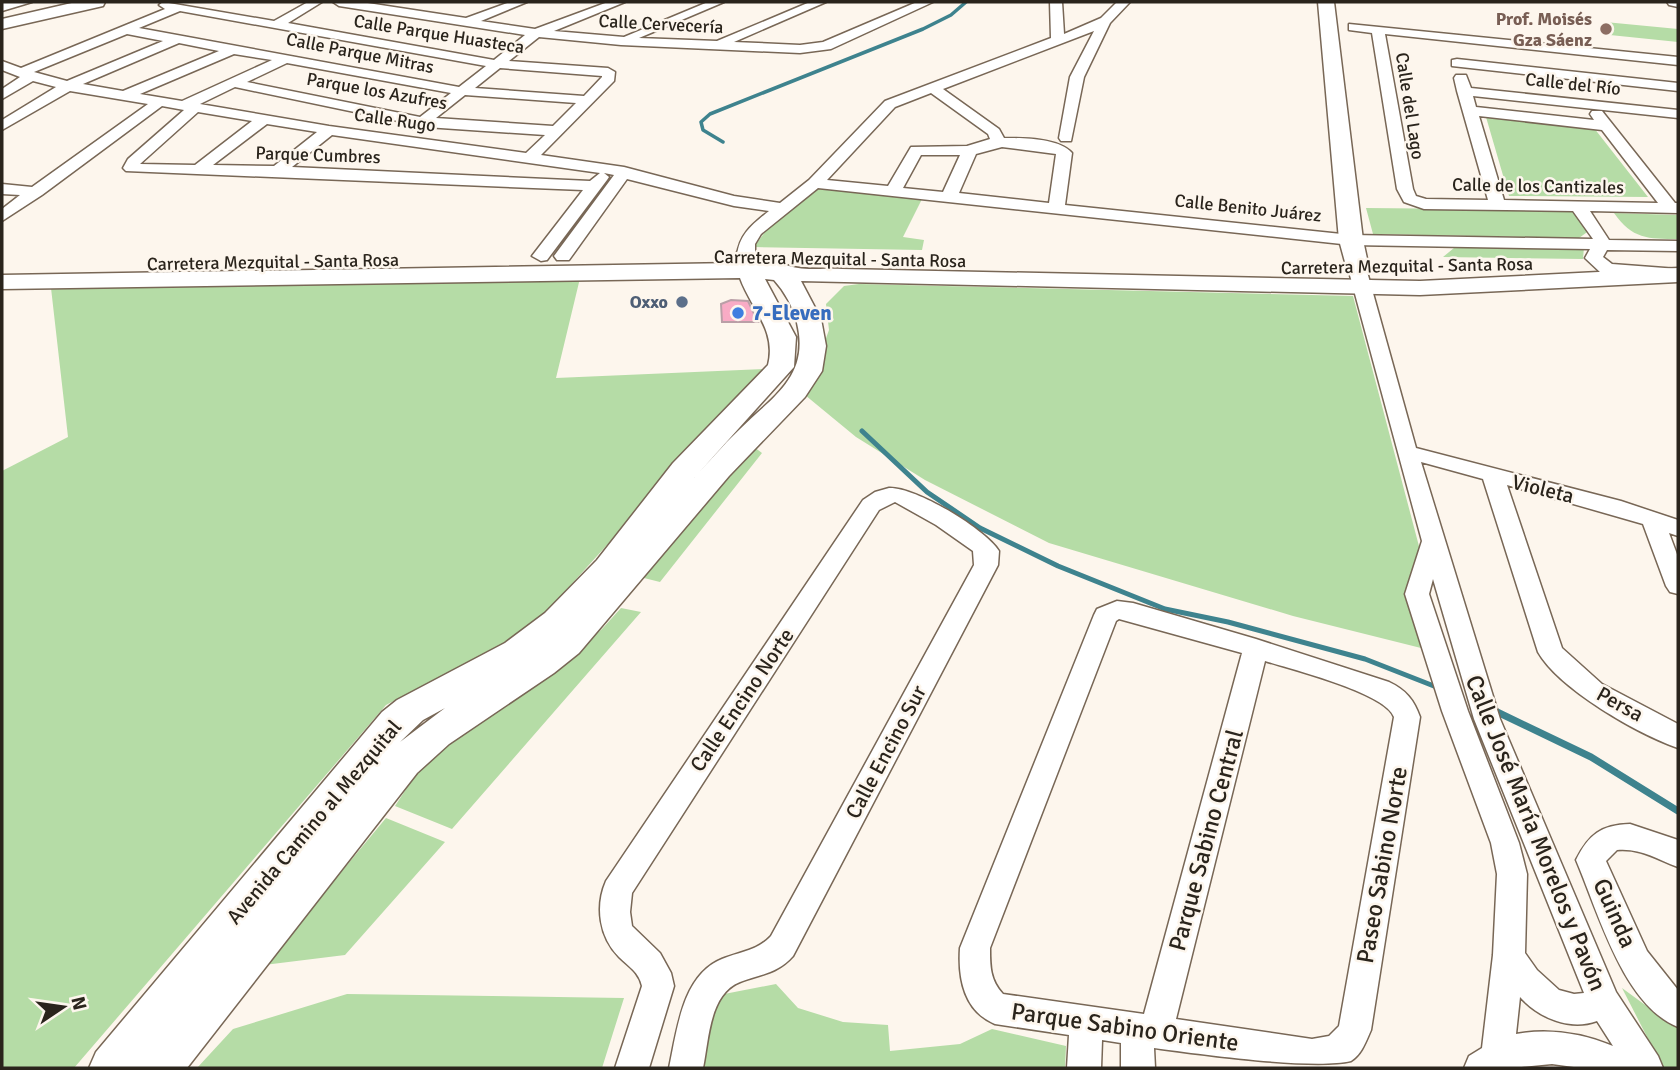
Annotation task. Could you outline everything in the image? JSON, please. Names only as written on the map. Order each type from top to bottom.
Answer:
[{"type":"main road","points":[[2,24],[97,2]]},
{"type":"main road","name":"Calle José María Morelos y Pavón","points":[[1326,2],[1351,240],[1360,278]]},
{"type":"main road","name":"Carretera Mezquital - Santa Rosa","points":[[2,282],[633,269],[759,263],[842,276],[1204,283],[1360,278],[1600,254],[1678,264]]},
{"type":"main road","name":"Carretera Mezquital - Santa Rosa","points":[[2,267],[552,256],[1360,278],[1474,287],[1608,275],[1678,274]]},
{"type":"main road","name":"Avenida Camino al Mezquital","points":[[159,1068],[414,752],[466,712],[543,663],[589,622],[682,510],[750,435],[793,393],[812,361],[815,338],[809,318],[759,263]]},
{"type":"main road","name":"Avenida Camino al Mezquital","points":[[112,1068],[396,722],[410,710],[517,652],[556,622],[607,568],[684,470],[781,366],[786,351],[785,337],[762,300],[759,263]]},
{"type":"main road","points":[[809,318],[821,290],[842,276]]},
{"type":"street","points":[[2,7],[26,2]]},
{"type":"street","points":[[275,25],[316,2]]},
{"type":"street","name":"Calle Cervecería","points":[[339,2],[536,33],[621,40],[814,49],[826,47],[927,2]]},
{"type":"street","points":[[389,9],[412,2]]},
{"type":"street","points":[[467,21],[520,2]]},
{"type":"street","points":[[400,140],[536,33],[619,2]]},
{"type":"street","points":[[621,40],[718,2]]},
{"type":"street","points":[[716,45],[820,2]]},
{"type":"street","points":[[1056,2],[1058,40]]},
{"type":"street","points":[[1056,210],[1063,144],[1077,78],[1105,21],[1124,2]]},
{"type":"street","name":"Calle Parque Huasteca","points":[[127,30],[172,7],[496,64],[602,71],[611,75]]},
{"type":"street","points":[[759,263],[747,244],[755,231],[816,183],[890,104],[1105,21]]},
{"type":"street","points":[[1353,27],[1678,61]]},
{"type":"street","points":[[2,95],[25,75],[127,30]]},
{"type":"street","name":"Calle Parque Mitras","points":[[127,30],[461,91],[587,100]]},
{"type":"street","name":"Calle del Lago","points":[[1378,30],[1405,189]]},
{"type":"street","points":[[1450,38],[1497,205]]},
{"type":"street","points":[[4,124],[68,86],[178,39]]},
{"type":"street","points":[[126,95],[234,49]]},
{"type":"street","points":[[190,106],[286,59]]},
{"type":"street","points":[[1457,63],[1678,87]]},
{"type":"street","name":"Calle Rugo","points":[[2,65],[25,75],[68,86],[329,130],[616,171],[734,201],[785,209]]},
{"type":"street","points":[[530,158],[611,75]]},
{"type":"street","name":"Parque los Azufres","points":[[234,83],[424,122],[557,131]]},
{"type":"street","points":[[932,87],[994,132],[999,142]]},
{"type":"street","name":"Calle del Río","points":[[1464,91],[1672,114]]},
{"type":"street","points":[[2,216],[159,102]]},
{"type":"street","name":"Parque Cumbres","points":[[190,106],[133,162],[131,168],[278,171],[594,186]]},
{"type":"street","points":[[1591,106],[1674,208]]},
{"type":"street","points":[[1471,111],[1606,126]]},
{"type":"street","points":[[1672,114],[1678,126]]},
{"type":"street","points":[[196,171],[264,119]]},
{"type":"street","points":[[278,171],[329,130]]},
{"type":"street","points":[[892,191],[916,150],[970,151],[984,144],[999,142],[1063,144]]},
{"type":"street","points":[[949,197],[970,151]]},
{"type":"street","points":[[552,256],[565,226],[594,186],[616,171]]},
{"type":"street","points":[[552,256],[583,228],[616,171]]},
{"type":"street","name":"Calle Benito Juárez","points":[[816,183],[1351,240],[1600,254],[1642,246],[1678,246]]},
{"type":"street","points":[[2,189],[36,191]]},
{"type":"street","name":"Calle de los Cantizales","points":[[1405,189],[1410,199],[1424,204],[1674,208]]},
{"type":"street","points":[[1585,206],[1618,233],[1678,264]]},
{"type":"street","points":[[1585,206],[1607,269],[1678,274]]},
{"type":"street","points":[[565,226],[583,228]]},
{"type":"street","name":"Calle José María Morelos y Pavón","points":[[1360,278],[1407,452],[1487,719],[1604,1003],[1646,1068]]},
{"type":"street","name":"Violeta","points":[[1407,452],[1678,528]]},
{"type":"street","name":"Persa","points":[[1493,477],[1551,652],[1564,669],[1582,683],[1678,737]]},
{"type":"street","name":"Calle Encino Sur","points":[[686,1068],[704,996],[712,985],[728,972],[760,964],[772,958],[782,946],[986,565],[987,551],[977,540],[902,497],[886,495],[878,499]]},
{"type":"street","name":"Calle Encino Norte","points":[[632,1068],[658,986],[658,977],[650,965],[627,945],[617,932],[614,905],[617,890],[878,499]]},
{"type":"street","points":[[1652,519],[1678,586]]},
{"type":"street","name":"Calle José María Morelos y Pavón","points":[[1433,541],[1417,594],[1455,711],[1508,853],[1512,874],[1508,955],[1489,1063]]},
{"type":"street","name":"Parque Sabino Oriente","points":[[1256,648],[1133,612],[1117,610],[1106,615],[975,948],[974,969],[978,987],[995,1008],[1312,1055],[1339,1051],[1349,1042],[1354,1030]]},
{"type":"street","name":"Paseo Sabino Norte","points":[[1256,648],[1380,689],[1400,702],[1407,717],[1354,1030]]},
{"type":"street","name":"Parque Sabino Central","points":[[1147,1031],[1256,648]]},
{"type":"street","name":"Guinda","points":[[1678,854],[1639,837],[1621,835],[1608,839],[1595,848],[1591,860],[1638,966],[1650,984],[1678,1011]]},
{"type":"street","name":"Calle José María Morelos y Pavón","points":[[1508,955],[1525,982],[1550,1003],[1577,1010],[1586,1010],[1604,1003]]},
{"type":"street","points":[[1084,1068],[1086,1023]]},
{"type":"street","points":[[1138,1068],[1147,1031]]},
{"type":"street","points":[[1489,1063],[1528,1048],[1563,1049],[1601,1058],[1625,1068]]},
{"type":"green space","points":[[1605,22],[1678,29],[1678,42],[1610,35]]},
{"type":"green space","points":[[1486,117],[1594,128],[1648,197],[1509,196]]},
{"type":"green space","points":[[820,187],[922,199],[903,237],[924,240],[922,250],[754,247],[767,229]]},
{"type":"green space","points":[[1366,208],[1573,210],[1590,230],[1579,238],[1373,234]]},
{"type":"green space","points":[[1614,213],[1678,215],[1678,239],[1658,239],[1634,233]]},
{"type":"green space","points":[[1460,243],[1584,247],[1583,259],[1443,257]]},
{"type":"green space","points":[[581,274],[556,378],[766,369],[531,629],[386,705],[74,1068],[2,1068],[2,471],[68,437],[51,288]]},
{"type":"green space","points":[[859,284],[1353,296],[1420,550],[1407,595],[1421,648],[1293,616],[1049,543],[925,480],[856,437],[805,395],[829,330],[826,304],[844,286]]},
{"type":"green space","points":[[754,447],[762,453],[660,582],[640,577]]},
{"type":"green space","points":[[621,608],[641,612],[452,829],[395,806],[418,771],[480,716],[558,667],[602,629]]},
{"type":"green space","points":[[386,818],[445,842],[345,955],[264,965]]},
{"type":"green space","points":[[776,984],[798,1008],[843,1022],[888,1025],[890,1051],[960,1044],[992,1029],[1066,1046],[1065,1068],[701,1068],[719,995]]},
{"type":"green space","points":[[1622,988],[1678,1029],[1678,1068],[1663,1068]]},
{"type":"green space","points":[[347,994],[624,998],[602,1068],[197,1068],[233,1029]]},
{"type":"building","name":"7-Eleven","points":[[731,300],[748,301],[758,322],[722,322],[721,304]]},
{"type":"waterway","points":[[723,142],[703,130],[701,122],[710,114],[923,29],[951,15],[966,2]]},
{"type":"waterway","points":[[862,431],[927,492],[980,528],[1058,566],[1165,609],[1228,622],[1365,659],[1439,688]]},
{"type":"waterway","points":[[1493,710],[1591,757],[1678,811]]},
{"type":"place","name":"Prof. Moisés Gza Sáenz","points":[[1606,29]]},
{"type":"place","name":"Oxxo","points":[[682,302]]},
{"type":"place","name":"7-Eleven","points":[[738,313]]}]
